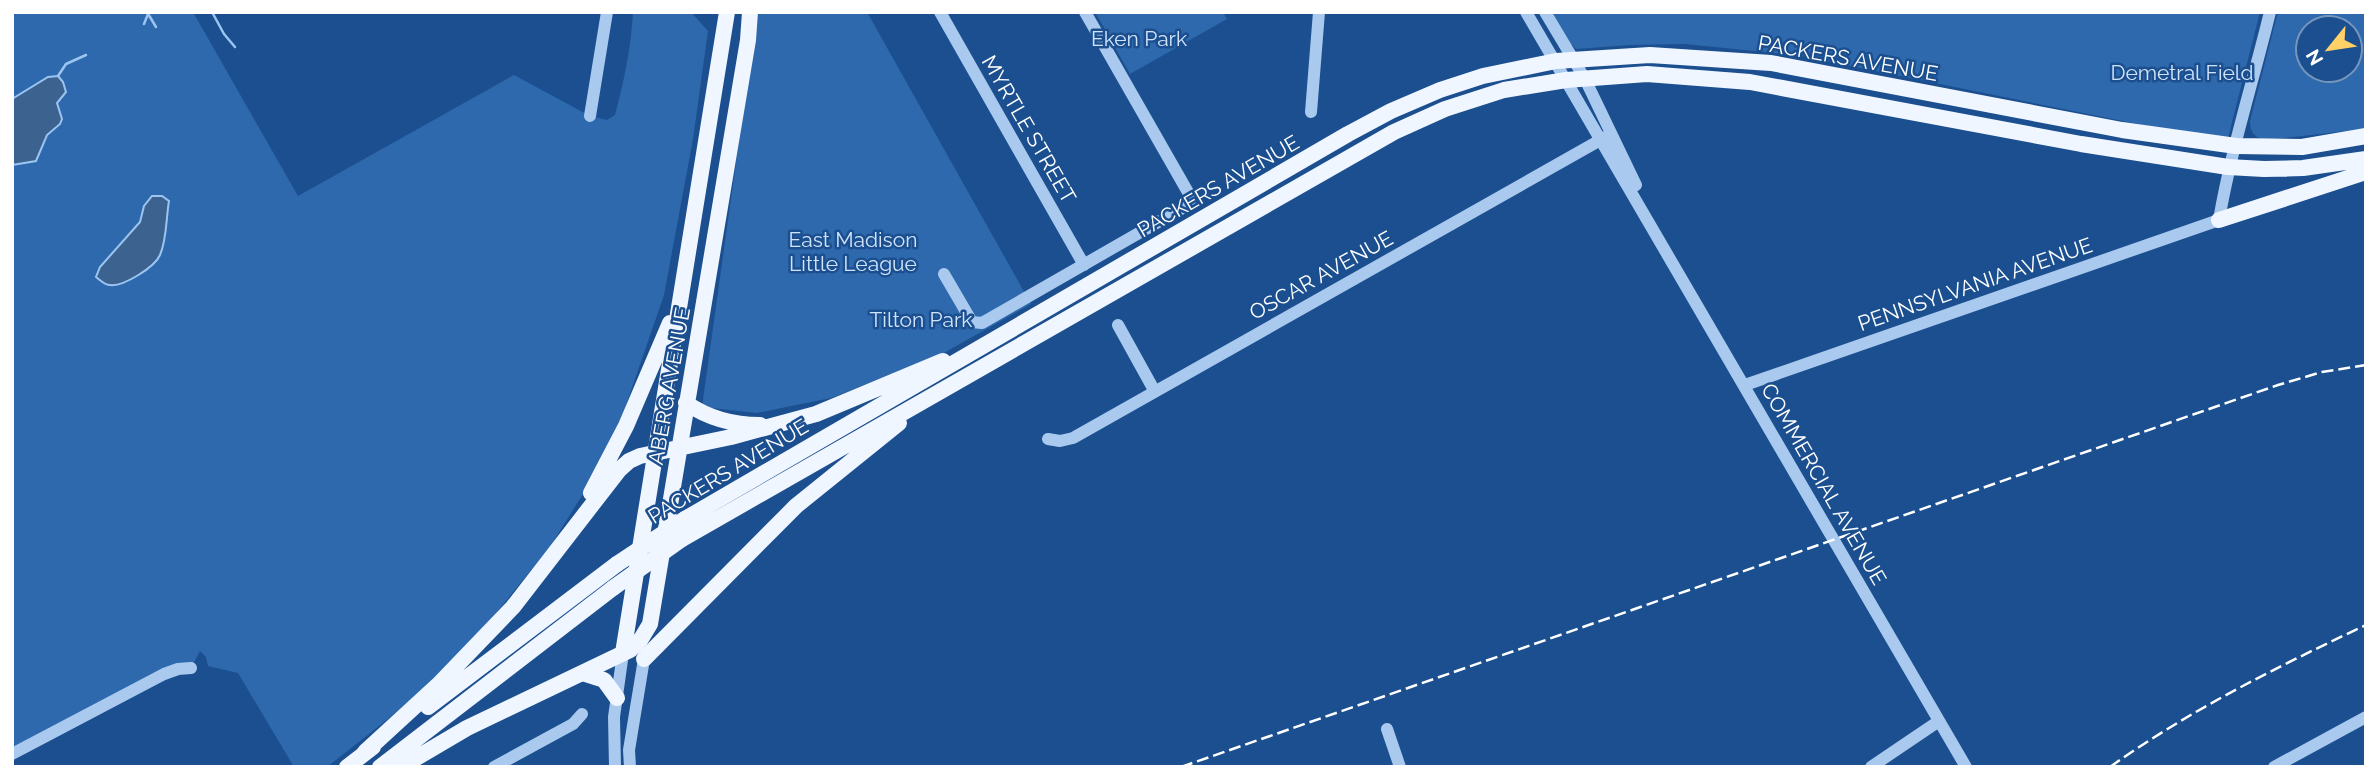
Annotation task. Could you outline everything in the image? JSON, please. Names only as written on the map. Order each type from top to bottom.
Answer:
[{"type":"main road","name":"ABERG AVENUE","points":[[623,653],[727,12]]},
{"type":"main road","name":"ABERG AVENUE","points":[[650,621],[714,249],[748,40],[750,12]]},
{"type":"main road","name":"PACKERS AVENUE","points":[[347,767],[617,564],[685,519],[1391,111],[1440,90],[1483,76],[1574,59],[1650,55],[1771,62],[2122,130],[2236,146]]},
{"type":"main road","name":"PACKERS AVENUE","points":[[380,767],[612,588],[682,539],[1394,132],[1474,99],[1504,90],[1566,80],[1647,75],[1750,82],[2081,144],[2228,167]]},
{"type":"main road","points":[[2236,146],[2302,147],[2366,136]]},
{"type":"main road","points":[[2228,167],[2304,168],[2366,159]]},
{"type":"main road","points":[[2219,220],[2366,172]]},
{"type":"main road","points":[[553,554],[596,485],[626,426],[680,298]]},
{"type":"main road","points":[[365,752],[466,658],[513,607],[623,466],[636,457],[678,449],[832,408],[990,342]]},
{"type":"main road","points":[[644,659],[796,506],[876,440],[944,391]]},
{"type":"main road","points":[[686,403],[706,415],[729,422],[750,425],[776,424]]},
{"type":"main road","points":[[649,502],[652,516],[640,597],[650,621]]},
{"type":"main road","points":[[650,621],[673,620],[691,613]]},
{"type":"main road","points":[[401,767],[467,727],[636,646],[650,621]]},
{"type":"main road","points":[[582,673],[602,679],[617,698]]},
{"type":"street","points":[[590,116],[607,12]]},
{"type":"street","name":"MYRTLE STREET","points":[[940,12],[1084,265]]},
{"type":"street","points":[[944,274],[974,324],[989,319],[1084,265],[1186,206],[1190,201],[1182,182],[1085,12]]},
{"type":"street","points":[[1311,112],[1319,12]]},
{"type":"street","name":"COMMERCIAL AVENUE","points":[[1527,12],[1566,80],[1606,137]]},
{"type":"street","name":"COMMERCIAL AVENUE","points":[[1545,12],[1574,59],[1606,137],[1649,220],[1966,767]]},
{"type":"street","points":[[2219,220],[2228,167],[2236,146],[2270,12]]},
{"type":"street","name":"OSCAR AVENUE","points":[[1048,439],[1060,441],[1073,438],[1606,137]]},
{"type":"street","name":"PENNSYLVANIA AVENUE","points":[[1745,385],[2219,220]]},
{"type":"street","points":[[1118,325],[1154,390]]},
{"type":"street","name":"ABERG AVENUE","points":[[630,767],[629,750],[650,621]]},
{"type":"street","name":"ABERG AVENUE","points":[[615,767],[613,741],[623,653]]},
{"type":"street","points":[[12,754],[164,674],[191,668]]},
{"type":"street","points":[[494,767],[573,724],[582,714]]},
{"type":"street","points":[[2274,767],[2287,763],[2366,717]]},
{"type":"street","points":[[1871,767],[1939,721]]},
{"type":"street","points":[[1387,729],[1400,767]]},
{"type":"green space","points":[[12,12],[193,12],[298,196],[514,75],[590,116],[607,120],[615,115],[629,51],[633,12],[691,12],[708,31],[693,139],[664,295],[624,411],[599,468],[550,547],[478,635],[441,673],[327,767],[294,767],[238,673],[208,666],[206,657],[200,651],[191,668],[12,754]]},
{"type":"green space","name":"East Madison Little League","points":[[757,12],[867,12],[1031,304],[942,354],[831,398],[757,413],[702,407]]},
{"type":"green space","name":"Eken Park","points":[[1095,12],[1223,12],[1227,19],[1130,74]]},
{"type":"green space","name":"Demetral Field","points":[[1551,12],[2260,12],[2227,142],[1796,55],[1684,44],[1576,49]]},
{"type":"green space","points":[[2278,12],[2366,12],[2366,129],[2264,140],[2253,134],[2250,121]]},
{"type":"shaded area","points":[[58,76],[66,92],[57,103],[62,119],[60,124],[47,135],[36,161],[12,165],[12,99],[48,77]]},
{"type":"shaded area","points":[[152,196],[162,196],[169,201],[160,255],[152,265],[130,280],[116,285],[104,283],[96,277],[100,267],[140,222],[144,206]]},
{"type":"waterway","points":[[147,12],[156,27]]},
{"type":"waterway","points":[[212,12],[235,47]]},
{"type":"waterway","points":[[144,24],[148,14]]},
{"type":"waterway","points":[[58,76],[66,64],[86,55]]},
{"type":"railway","points":[[1181,767],[2278,385],[2322,372],[2366,365]]},
{"type":"railway","points":[[2110,767],[2140,746],[2235,690],[2366,625]]},
{"type":"park label","name":"Tilton Park","points":[[921,319]]}]
